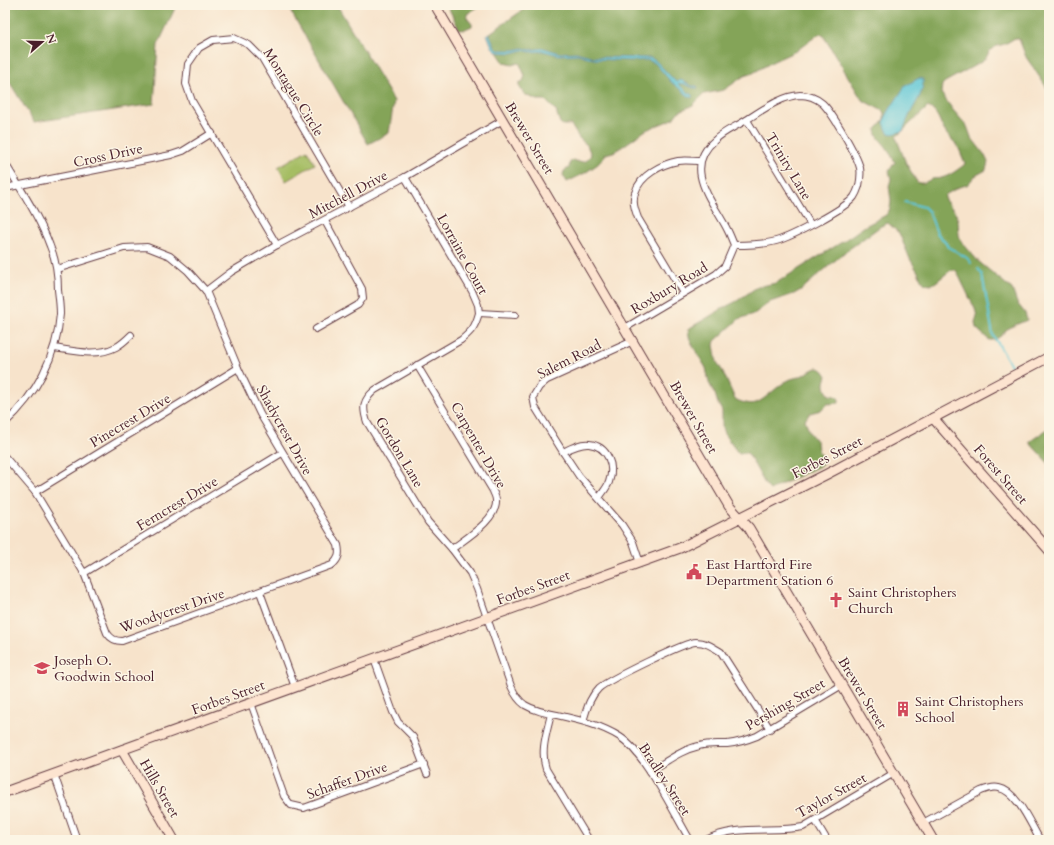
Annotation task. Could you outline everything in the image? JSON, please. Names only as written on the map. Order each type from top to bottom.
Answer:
[{"type":"main road","name":"Brewer Street","points":[[435,5],[729,506],[748,528],[933,840]]},
{"type":"main road","name":"Forbes Street","points":[[5,792],[687,546],[1049,357]]},
{"type":"main road","name":"Forest Street","points":[[933,418],[1049,550]]},
{"type":"main road","name":"Hills Street","points":[[122,750],[174,840]]},
{"type":"street","name":"Montague Circle","points":[[277,245],[192,101],[186,84],[188,64],[199,48],[212,40],[234,38],[249,45],[262,58],[349,207]]},
{"type":"street","points":[[800,95],[812,97],[822,102],[830,111],[857,158],[860,170],[859,185],[854,197],[842,207],[811,225],[776,241],[754,245],[734,245],[728,231],[709,200],[703,186],[700,172],[700,161],[706,149],[714,140],[778,102],[800,95]]},
{"type":"street","name":"Mitchell Drive","points":[[206,291],[231,272],[277,245],[325,221],[405,177],[503,120]]},
{"type":"street","name":"Trinity Lane","points":[[747,120],[811,225]]},
{"type":"street","name":"Cross Drive","points":[[5,188],[171,155],[183,151],[212,133]]},
{"type":"street","points":[[683,293],[638,218],[634,206],[635,193],[640,183],[650,173],[663,166],[679,161],[700,161]]},
{"type":"street","points":[[5,163],[41,223],[51,246],[57,270],[60,314],[54,348],[45,372],[31,394],[5,423]]},
{"type":"street","name":"Lorraine Court","points":[[405,177],[472,291],[478,305],[479,313],[515,315]]},
{"type":"street","points":[[316,329],[358,305],[364,298],[362,289],[325,221]]},
{"type":"street","name":"Roxbury Road","points":[[625,328],[716,274],[725,266],[734,245]]},
{"type":"street","name":"Shadycrest Drive","points":[[57,270],[124,248],[147,247],[170,256],[206,291],[238,368],[260,414],[338,545],[340,552],[338,560],[332,565],[260,592]]},
{"type":"street","name":"Gordon Lane","points":[[479,313],[471,331],[461,340],[375,390],[367,397],[364,405],[364,414],[367,422],[428,522],[452,549],[470,573],[487,618]]},
{"type":"street","points":[[54,348],[77,352],[95,352],[116,347],[132,335]]},
{"type":"street","name":"Salem Road","points":[[633,341],[547,380],[538,387],[533,397],[535,407],[579,476],[622,525],[633,542],[640,563]]},
{"type":"street","name":"Carpenter Drive","points":[[417,365],[493,491],[496,500],[494,511],[488,521],[452,549]]},
{"type":"street","name":"Pinecrest Drive","points":[[35,492],[238,368]]},
{"type":"street","points":[[563,452],[576,446],[589,444],[600,448],[609,458],[612,469],[609,482],[599,498]]},
{"type":"street","name":"Ferncrest Drive","points":[[84,573],[282,452]]},
{"type":"street","name":"Woodycrest Drive","points":[[5,457],[35,492],[84,573],[107,633],[116,641],[122,641],[260,592]]},
{"type":"street","points":[[260,592],[295,687]]},
{"type":"street","name":"Bradley Street","points":[[487,618],[516,697],[525,705],[538,711],[583,721],[605,729],[621,738],[634,749],[650,771],[690,840]]},
{"type":"street","points":[[583,721],[590,700],[599,688],[610,680],[681,646],[695,642],[709,644],[721,652],[770,729]]},
{"type":"street","points":[[374,659],[398,722],[413,737],[427,774]]},
{"type":"street","name":"Pershing Street","points":[[650,771],[686,750],[712,743],[728,744],[757,736],[842,685]]},
{"type":"street","name":"Schaffer Drive","points":[[251,703],[284,796],[291,805],[304,808],[424,764]]},
{"type":"street","points":[[551,714],[543,749],[543,759],[546,769],[589,840]]},
{"type":"street","name":"Taylor Street","points":[[706,840],[724,833],[742,830],[788,830],[803,827],[894,773]]},
{"type":"street","points":[[54,774],[77,840]]},
{"type":"street","points":[[923,823],[981,791],[990,788],[1000,788],[1009,792],[1016,800],[1040,840]]},
{"type":"street","points":[[815,820],[827,840]]},
{"type":"green space","points":[[5,5],[178,5],[176,6],[158,45],[154,104],[34,122],[5,75]]},
{"type":"green space","points":[[287,5],[337,5],[394,101],[389,133],[368,144]]},
{"type":"green space","points":[[447,5],[481,5],[467,14],[467,18],[472,26],[463,30],[459,29]]},
{"type":"green space","points":[[530,5],[1049,5],[1049,91],[1026,57],[1019,39],[1015,38],[990,50],[983,61],[945,82],[942,85],[941,93],[967,126],[971,137],[988,162],[986,170],[975,176],[967,185],[959,187],[945,195],[945,200],[956,213],[961,241],[978,261],[1012,289],[1017,303],[1025,313],[1027,320],[1008,328],[995,340],[989,340],[976,328],[975,322],[977,316],[975,309],[956,270],[951,270],[931,285],[925,284],[910,259],[899,233],[888,223],[881,226],[845,252],[801,290],[794,294],[770,302],[754,314],[739,319],[715,341],[714,345],[717,362],[735,399],[745,403],[756,403],[764,399],[779,386],[789,380],[818,368],[824,371],[827,376],[825,386],[829,395],[836,396],[839,399],[839,403],[827,404],[821,410],[810,413],[805,420],[809,432],[817,442],[818,450],[823,461],[822,465],[770,490],[766,486],[749,455],[747,453],[738,453],[724,434],[722,427],[722,411],[709,383],[706,368],[689,337],[688,329],[737,301],[757,287],[776,283],[865,226],[886,215],[890,209],[891,201],[889,186],[891,179],[889,171],[895,162],[876,132],[876,129],[884,119],[883,111],[862,100],[823,35],[819,34],[796,51],[744,76],[724,90],[704,94],[693,105],[678,112],[673,119],[646,130],[616,151],[606,154],[598,164],[585,173],[567,182],[563,175],[564,171],[569,168],[570,162],[573,160],[579,162],[586,161],[591,155],[587,145],[579,138],[571,125],[563,125],[560,123],[556,111],[545,100],[537,100],[524,94],[519,86],[519,83],[523,81],[525,76],[520,64],[518,63],[512,65],[504,63],[491,41],[490,33]],"holes":[[[928,107],[936,114],[945,132],[957,145],[965,163],[959,169],[947,176],[919,183],[906,163],[896,137]]]},
{"type":"green space","points":[[307,150],[315,164],[286,181],[278,167]]},
{"type":"green space","points":[[1049,428],[1049,464],[1029,442]]},
{"type":"water","points":[[489,33],[495,47],[498,50],[514,50],[523,48],[530,50],[544,48],[560,53],[576,52],[594,57],[651,58],[656,61],[676,82],[681,80],[692,86],[697,86],[698,88],[678,84],[693,96],[691,98],[671,82],[655,63],[647,60],[633,61],[593,59],[578,54],[559,55],[543,51],[530,52],[523,50],[512,53],[497,52],[492,47],[487,34]]},
{"type":"water","points":[[919,78],[923,79],[921,92],[903,131],[893,134],[888,133],[884,123],[890,109],[905,86]]},
{"type":"waterway","points":[[905,202],[924,207],[929,212],[937,233],[949,247],[967,258],[971,263]]},
{"type":"waterway","points":[[978,269],[982,274],[993,335],[1012,367]]},
{"type":"place","name":"East Hartford Fire Department Station 6","points":[[694,572]]},
{"type":"place","name":"Saint Christophers Church","points":[[836,600]]},
{"type":"place","name":"Joseph O. Goodwin School","points":[[42,668]]},
{"type":"place","name":"Saint Christophers School","points":[[903,709]]}]
